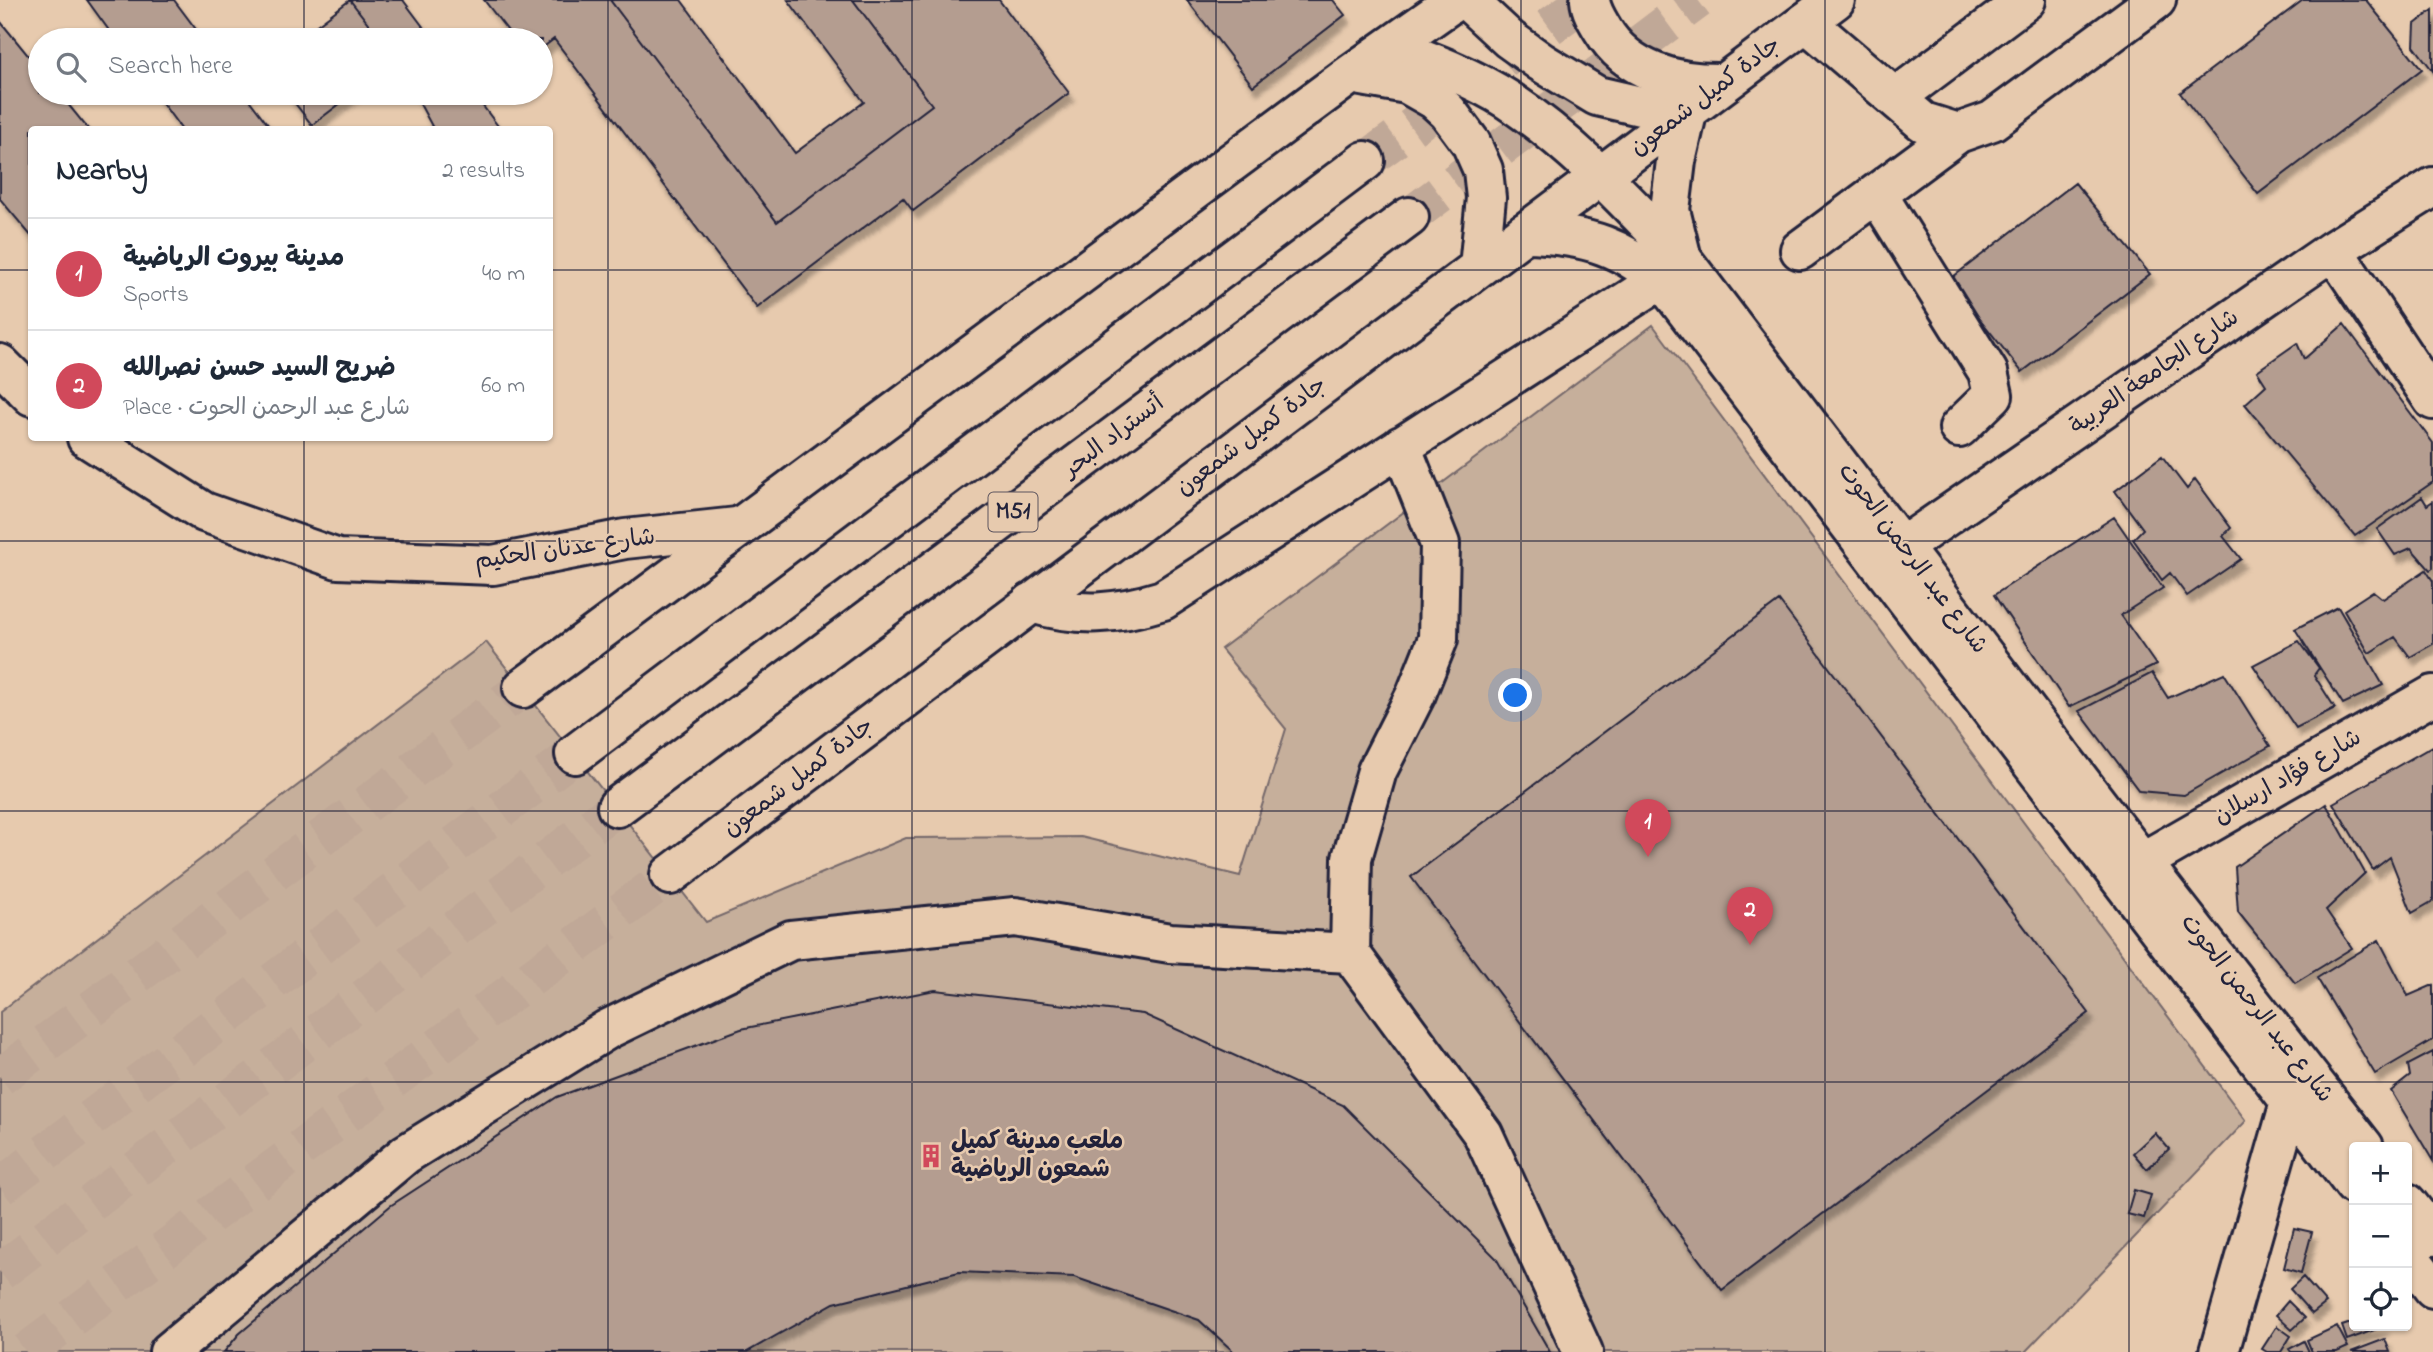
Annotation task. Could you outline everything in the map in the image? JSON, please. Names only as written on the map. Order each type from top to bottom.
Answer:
[{"type":"main road","points":[[523,688],[1351,74],[1456,0]]},
{"type":"main road","points":[[1031,603],[1066,612],[1107,614],[1163,600],[1671,269],[1670,209],[1676,160],[1688,109],[1649,108],[1597,96],[1508,39],[1468,0]]},
{"type":"main road","points":[[1590,0],[1590,8],[1610,43],[1643,68],[1694,83],[1723,83]]},
{"type":"main road","points":[[1895,98],[2026,0]]},
{"type":"main road","points":[[1800,250],[1958,133],[1992,121],[2156,0]]},
{"type":"main road","points":[[1821,11],[1895,98],[1923,122],[1958,133]]},
{"type":"main road","name":"جادة كميل شمعون","points":[[670,875],[1821,11]]},
{"type":"main road","name":"شارع عبد الرحمن الحوت","points":[[1391,47],[1450,70],[1506,99],[1550,130],[1602,176],[1891,555],[2290,1102],[2349,1179]]},
{"type":"main road","points":[[1351,74],[1407,84],[1435,100],[1448,112],[1471,143],[1483,170],[1486,198],[1479,267]]},
{"type":"main road","points":[[575,754],[1365,161]]},
{"type":"main road","name":"شارع الجامعة العربية","points":[[1891,555],[2333,250],[2433,187]]},
{"type":"main road","points":[[1877,194],[1988,372],[1993,395],[1959,428]]},
{"type":"main road","name":"أتستراد البحر","points":[[617,807],[1409,216]]},
{"type":"main road","name":"شارع عبد الرحمن الحوت","points":[[1524,233],[1561,234],[1597,242],[1630,258],[1671,269]]},
{"type":"main road","points":[[2333,250],[2433,400]]},
{"type":"main road","points":[[0,364],[28,392]]},
{"type":"main road","name":"شارع عدنان الحكيم","points":[[92,441],[204,512],[338,559],[493,565],[625,539],[737,527]]},
{"type":"main road","points":[[1401,446],[1440,544],[1438,639],[1416,694],[1373,783],[1352,858],[1350,953],[1483,1134],[1583,1352]]},
{"type":"main road","name":"شارع عبد الرحمن الحوت","points":[[1891,555],[2142,862],[2360,1142]]},
{"type":"main road","name":"شارع فؤاد ارسلان","points":[[2142,862],[2433,695]]},
{"type":"main road","points":[[169,1352],[406,1154],[608,1029],[791,940],[1015,917],[1170,943],[1350,953]]},
{"type":"main road","points":[[2219,1352],[2301,1066]]},
{"type":"main road","points":[[2409,1205],[2433,1237]]},
{"type":"main road","points":[[2412,1261],[2433,1288]]},
{"type":"shaded area","points":[[1653,325],[2246,1121],[2025,1352],[0,1352],[0,1012],[486,642],[706,922],[906,838],[1081,837],[1240,876],[1286,729],[1221,649]]},
{"type":"building","points":[[87,0],[174,0],[195,28],[107,28]]},
{"type":"building","points":[[350,0],[403,0],[424,28],[372,28]]},
{"type":"building","points":[[350,0],[372,28],[313,28]]},
{"type":"building","points":[[484,0],[610,0],[777,222],[932,105],[853,0],[999,0],[1069,93],[913,211],[903,198],[757,308],[553,40],[553,28],[506,28]]},
{"type":"building","points":[[610,0],[681,0],[795,153],[864,102],[788,0],[853,0],[932,105],[777,222]]},
{"type":"building","points":[[1187,0],[1333,0],[1345,15],[1253,86]]},
{"type":"building","points":[[2303,0],[2366,0],[2422,69],[2258,194],[2180,93]]},
{"type":"building","points":[[2433,10],[2433,71],[2414,46],[2415,24]]},
{"type":"building","points":[[0,21],[28,55],[28,105],[69,105],[86,126],[28,126],[28,232],[0,199]]},
{"type":"building","points":[[164,105],[253,105],[269,126],[179,126]]},
{"type":"building","points":[[296,105],[338,105],[312,125]]},
{"type":"building","points":[[420,105],[482,105],[498,126],[432,126]]},
{"type":"building","points":[[2075,183],[2150,274],[2022,372],[1949,280]]},
{"type":"building","points":[[2344,324],[2433,443],[2433,482],[2355,536],[2245,404],[2266,385],[2257,371],[2297,343],[2304,359]]},
{"type":"building","points":[[2162,456],[2187,489],[2195,479],[2231,528],[2223,536],[2241,559],[2187,596],[2170,573],[2162,580],[2133,539],[2143,529],[2115,491]]},
{"type":"building","points":[[2422,497],[2427,505],[2433,501],[2433,568],[2430,570],[2411,548],[2395,555],[2377,529]]},
{"type":"building","points":[[2114,517],[2163,588],[2121,615],[2156,665],[2069,707],[1994,595]]},
{"type":"building","points":[[2426,570],[2433,581],[2433,644],[2410,657],[2395,637],[2369,653],[2344,610],[2373,591],[2383,599]]},
{"type":"building","points":[[1779,601],[2089,1013],[1722,1290],[1411,877]]},
{"type":"building","points":[[2338,607],[2383,685],[2343,704],[2295,629]]},
{"type":"building","points":[[2299,641],[2319,668],[2314,675],[2335,708],[2296,728],[2253,665]]},
{"type":"building","points":[[2152,673],[2168,698],[2224,673],[2270,746],[2184,795],[2139,791],[2079,711]]},
{"type":"building","points":[[2433,746],[2433,901],[2412,913],[2390,857],[2373,870],[2333,803]]},
{"type":"building","points":[[2326,804],[2365,873],[2326,910],[2352,948],[2295,983],[2238,912],[2235,867]]},
{"type":"building","points":[[2379,940],[2408,996],[2433,985],[2433,1040],[2375,1074],[2317,978]]},
{"type":"building","name":"ملعب مدينة كميل شمعون الرياضية","points":[[935,990],[1143,1014],[1343,1105],[1496,1258],[1550,1352],[1234,1352],[1199,1320],[1074,1277],[959,1272],[834,1303],[747,1352],[224,1352],[239,1334],[390,1206],[557,1097],[741,1029]]},
{"type":"building","points":[[2433,1052],[2433,1161],[2391,1091],[2410,1076],[2408,1065]]},
{"type":"building","points":[[2155,1133],[2169,1149],[2147,1169],[2133,1153]]},
{"type":"building","points":[[2134,1190],[2151,1195],[2144,1218],[2127,1214]]},
{"type":"building","points":[[2294,1228],[2312,1232],[2301,1273],[2284,1268]]},
{"type":"building","points":[[2303,1277],[2326,1303],[2312,1314],[2290,1289]]},
{"type":"building","points":[[2288,1301],[2305,1318],[2292,1330],[2276,1315]]},
{"type":"building","points":[[2349,1324],[2349,1331],[2371,1331],[2347,1340],[2342,1326]]},
{"type":"building","points":[[2277,1326],[2291,1336],[2281,1352],[2267,1352],[2262,1349]]},
{"type":"building","points":[[2337,1326],[2348,1347],[2337,1352],[2312,1352],[2307,1340]]},
{"type":"building","points":[[2385,1339],[2390,1352],[2351,1352]]},
{"type":"building","points":[[2304,1341],[2309,1352],[2291,1352],[2289,1349]]},
{"type":"tunnel","points":[[1365,161],[1586,0]]},
{"type":"tunnel","points":[[1409,217],[1698,0]]},
{"type":"tunnel","points":[[0,1077],[523,688]]},
{"type":"tunnel","points":[[0,1187],[575,754]]},
{"type":"tunnel","points":[[0,1272],[617,807]]},
{"type":"tunnel","points":[[26,1352],[670,875]]},
{"type":"place","name":"مدينة بيروت الرياضية","points":[[1648,857]]},
{"type":"place","name":"ضريح السيد حسن نصرالله","points":[[1750,945]]},
{"type":"place","name":"ملعب مدينة كميل شمعون الرياضية","points":[[931,1156]]}]
